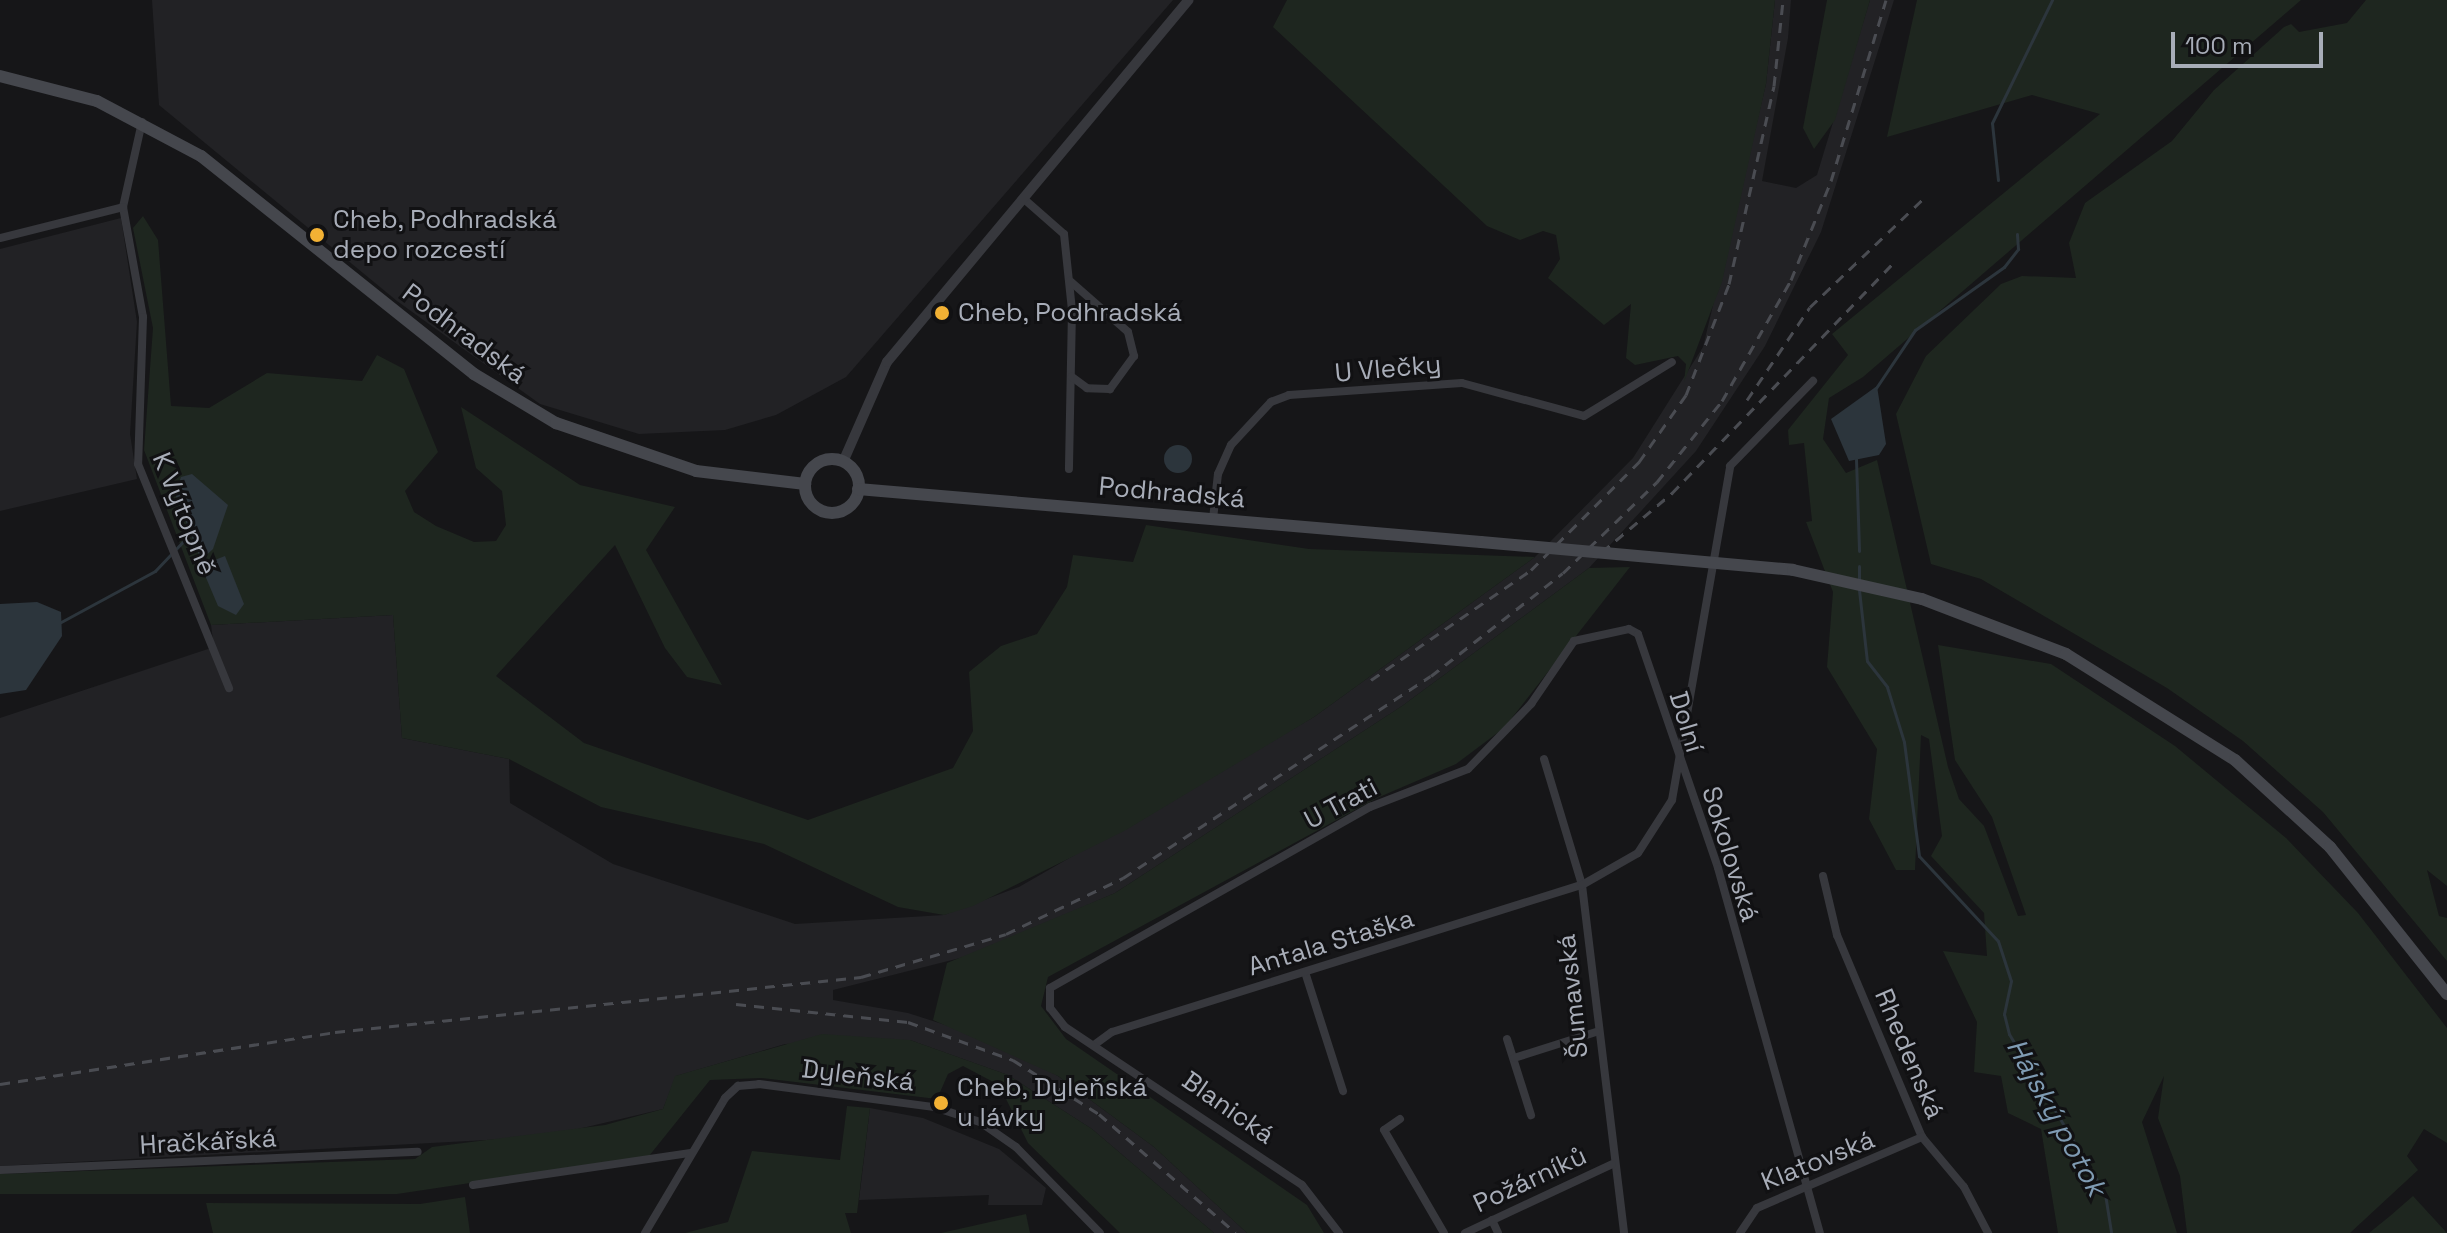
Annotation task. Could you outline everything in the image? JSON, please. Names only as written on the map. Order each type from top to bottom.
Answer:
[{"type":"main road","name":"Podhradská","points":[[0,76],[78,94],[142,122],[214,165],[474,374],[532,411],[657,462],[805,484]]},
{"type":"main road","points":[[821,462],[843,462],[858,489],[848,507],[828,513],[809,500],[805,484],[821,462]]},
{"type":"main road","name":"Podhradská","points":[[858,489],[1793,570],[1922,599],[2066,654],[2235,760],[2330,847],[2447,994]]},
{"type":"street","points":[[843,462],[887,362],[1189,0]]},
{"type":"street","points":[[0,238],[123,207],[142,122]]},
{"type":"street","name":"Podhradská","points":[[1024,199],[1064,234],[1069,280],[1072,377],[1069,469]]},
{"type":"street","name":"K Výtopně","points":[[123,207],[143,317],[138,464],[229,688]]},
{"type":"street","points":[[1069,280],[1128,332],[1134,356],[1110,389],[1087,388],[1072,377]]},
{"type":"street","name":"U Vlečky","points":[[1213,519],[1218,474],[1231,445],[1271,402],[1289,395],[1462,383],[1584,416],[1672,362]]},
{"type":"street","name":"Sokolovská","points":[[1813,381],[1738,452],[1727,480],[1680,767],[1811,1184],[1820,1233]]},
{"type":"street","name":"Dolní","points":[[1582,885],[1650,840],[1680,767],[1638,634],[1629,629]]},
{"type":"street","name":"U Trati","points":[[1049,998],[1056,981],[1370,807],[1468,769],[1531,704],[1574,641],[1629,629]]},
{"type":"street","name":"Šumavská","points":[[1544,759],[1582,885],[1596,1032],[1624,1233]]},
{"type":"street","name":"Rhedenská","points":[[1823,876],[1837,935],[1922,1137],[1964,1187],[1988,1233]]},
{"type":"street","name":"Antala Staška","points":[[1094,1045],[1112,1032],[1582,885]]},
{"type":"street","points":[[1305,972],[1343,1091]]},
{"type":"street","name":"Blanická","points":[[1049,998],[1056,1018],[1302,1185],[1339,1233]]},
{"type":"street","points":[[1514,1058],[1596,1032]]},
{"type":"street","points":[[1507,1039],[1531,1115]]},
{"type":"street","name":"Dyleňská","points":[[645,1233],[725,1098],[743,1085],[934,1107],[1008,1141],[1094,1231]]},
{"type":"street","points":[[1400,1119],[1384,1130],[1444,1233]]},
{"type":"street","name":"Klatovská","points":[[1740,1233],[1757,1208],[1922,1137]]},
{"type":"street","name":"Hračkářská","points":[[0,1170],[418,1152]]},
{"type":"street","points":[[473,1185],[691,1153]]},
{"type":"street","name":"Požárníků","points":[[1465,1233],[1612,1164]]},
{"type":"street","points":[[1492,1220],[1498,1233]]},
{"type":"shaded area","points":[[152,0],[1173,0],[846,377],[776,415],[725,430],[639,434],[540,404],[397,301],[159,105]]},
{"type":"shaded area","points":[[1287,0],[1775,0],[1766,84],[1722,282],[1684,382],[1686,364],[1678,356],[1635,365],[1626,358],[1631,304],[1604,325],[1548,278],[1560,259],[1556,235],[1543,231],[1520,240],[1487,226],[1273,27]]},
{"type":"shaded area","points":[[1775,0],[1791,0],[1788,38],[1762,181],[1796,188],[1817,175],[1870,0],[1894,0],[1821,232],[1765,346],[1696,451],[1589,568],[1402,706],[1115,893],[972,955],[833,990],[833,1000],[908,1013],[989,1039],[1058,1076],[1154,1147],[1247,1233],[1214,1233],[1092,1129],[1008,1075],[910,1040],[785,1044],[676,1076],[663,1109],[544,1137],[0,1166],[0,718],[214,647],[211,625],[393,615],[402,738],[509,759],[510,803],[613,864],[795,924],[944,915],[1019,887],[1314,717],[1535,557],[1633,458],[1703,347],[1766,84]]},
{"type":"shaded area","points":[[1827,0],[1870,0],[1835,120],[1814,149],[1803,128]]},
{"type":"shaded area","points":[[1917,0],[2301,0],[1863,377],[1829,398],[1823,439],[1846,473],[1877,460],[1948,767],[1959,799],[1984,826],[2018,916],[2026,915],[1992,817],[1955,760],[1938,645],[2051,664],[2175,746],[2286,838],[2358,913],[2447,1028],[2447,1143],[2424,1129],[2407,1156],[2418,1170],[2350,1233],[2187,1233],[2180,1176],[2158,1118],[2164,1076],[2142,1122],[2177,1233],[2058,1233],[2041,1129],[2008,1113],[2001,1076],[1974,1072],[1977,1022],[1943,951],[1987,956],[1984,913],[1931,856],[1942,836],[1929,739],[1921,735],[1915,870],[1896,870],[1869,819],[1877,749],[1827,667],[1833,592],[1806,522],[1812,521],[1804,443],[1789,445],[1788,430],[1848,355],[1832,334],[2100,114],[2032,95],[1887,137]]},
{"type":"shaded area","points":[[2366,0],[2447,0],[2447,886],[2427,870],[2439,916],[2447,918],[2447,961],[2323,812],[2243,741],[2167,688],[1981,579],[1931,564],[1896,414],[1926,356],[2001,284],[2022,276],[2076,278],[2069,243],[2085,203],[2172,141],[2214,90],[2284,27],[2291,24],[2299,32],[2347,23]]},
{"type":"shaded area","points":[[143,216],[158,240],[171,406],[209,408],[267,373],[362,381],[377,355],[404,369],[438,452],[405,491],[414,512],[436,526],[474,542],[496,541],[506,525],[502,491],[476,468],[461,407],[580,485],[675,507],[646,550],[722,685],[687,677],[665,648],[615,545],[496,676],[584,743],[808,820],[953,768],[973,731],[969,672],[1001,646],[1037,634],[1067,587],[1073,555],[1133,562],[1146,525],[1309,549],[1535,557],[1314,717],[1126,830],[973,906],[944,915],[898,907],[764,844],[601,807],[509,759],[402,738],[393,615],[211,625],[144,450],[153,328],[133,228]]},
{"type":"shaded area","points":[[121,218],[137,322],[130,434],[137,479],[0,511],[0,249]]},
{"type":"shaded area","points":[[1877,386],[1886,444],[1879,455],[1849,461],[1831,419]]},
{"type":"shaded area","points":[[1178,445],[1188,449],[1192,459],[1188,469],[1178,473],[1168,469],[1164,459],[1168,449]]},
{"type":"shaded area","points":[[192,474],[228,505],[213,549],[201,560],[175,494],[181,477]]},
{"type":"shaded area","points":[[225,556],[244,604],[236,615],[218,606],[204,573],[207,563]]},
{"type":"shaded area","points":[[1630,567],[1504,728],[1456,764],[1377,798],[1048,977],[1041,1006],[1066,1039],[1307,1205],[1324,1233],[1247,1233],[1154,1147],[1058,1076],[933,1020],[947,963],[1115,893],[1402,706],[1589,568]]},
{"type":"shaded area","points":[[37,602],[61,612],[62,636],[26,690],[0,694],[0,604]]},
{"type":"shaded area","points":[[822,1034],[910,1040],[1008,1075],[1092,1129],[1214,1233],[1120,1233],[1028,1143],[999,1085],[963,1066],[948,1074],[937,1099],[761,1078],[710,1080],[649,1156],[397,1194],[0,1194],[0,1174],[415,1159],[432,1147],[605,1125],[663,1109],[675,1076]]},
{"type":"shaded area","points":[[847,1106],[870,1108],[857,1213],[845,1213],[851,1233],[685,1233],[728,1222],[752,1151],[840,1160]]},
{"type":"shaded area","points":[[870,1108],[923,1118],[999,1149],[1046,1188],[1042,1205],[988,1205],[989,1195],[859,1200]]},
{"type":"shaded area","points":[[2413,1196],[2447,1233],[2369,1233],[2390,1216]]},
{"type":"shaded area","points":[[465,1197],[470,1233],[213,1233],[206,1203],[420,1204]]},
{"type":"shaded area","points":[[1026,1214],[1030,1233],[941,1233]]},
{"type":"waterway","name":"Hájský potok","points":[[1998,180],[1992,123],[2052,0]]},
{"type":"waterway","name":"Hájský potok","points":[[1876,388],[1915,330],[2004,267],[2018,249],[2017,234]]},
{"type":"waterway","name":"Hájský potok","points":[[1856,459],[1859,551]]},
{"type":"waterway","points":[[61,622],[155,571],[191,533]]},
{"type":"waterway","name":"Hájský potok","points":[[1859,566],[1859,582]]},
{"type":"waterway","name":"Hájský potok","points":[[1859,590],[1867,661],[1887,687],[1904,742],[1919,856],[1998,941],[2011,981],[2004,1014],[2009,1034],[2105,1194],[2111,1233]]},
{"type":"railway","points":[[1371,680],[1531,570],[1639,462],[1686,395],[1729,284],[1774,86],[1783,0]]},
{"type":"railway","points":[[0,1084],[335,1032],[861,977],[1006,934],[1123,878],[1431,676],[1563,573],[1657,482],[1722,401],[1791,280],[1831,181],[1886,0]]},
{"type":"railway","points":[[1747,400],[1810,307],[1926,196]]},
{"type":"railway","points":[[1602,552],[1672,493],[1893,263]]},
{"type":"railway","points":[[736,1004],[908,1022],[1013,1060],[1099,1114],[1236,1233]]},
{"type":"place","name":"Cheb, Podhradská depo rozcestí","points":[[317,235]]},
{"type":"place","name":"Cheb, Podhradská","points":[[942,313]]},
{"type":"place","name":"Cheb, Dyleňská u lávky","points":[[941,1103]]}]
